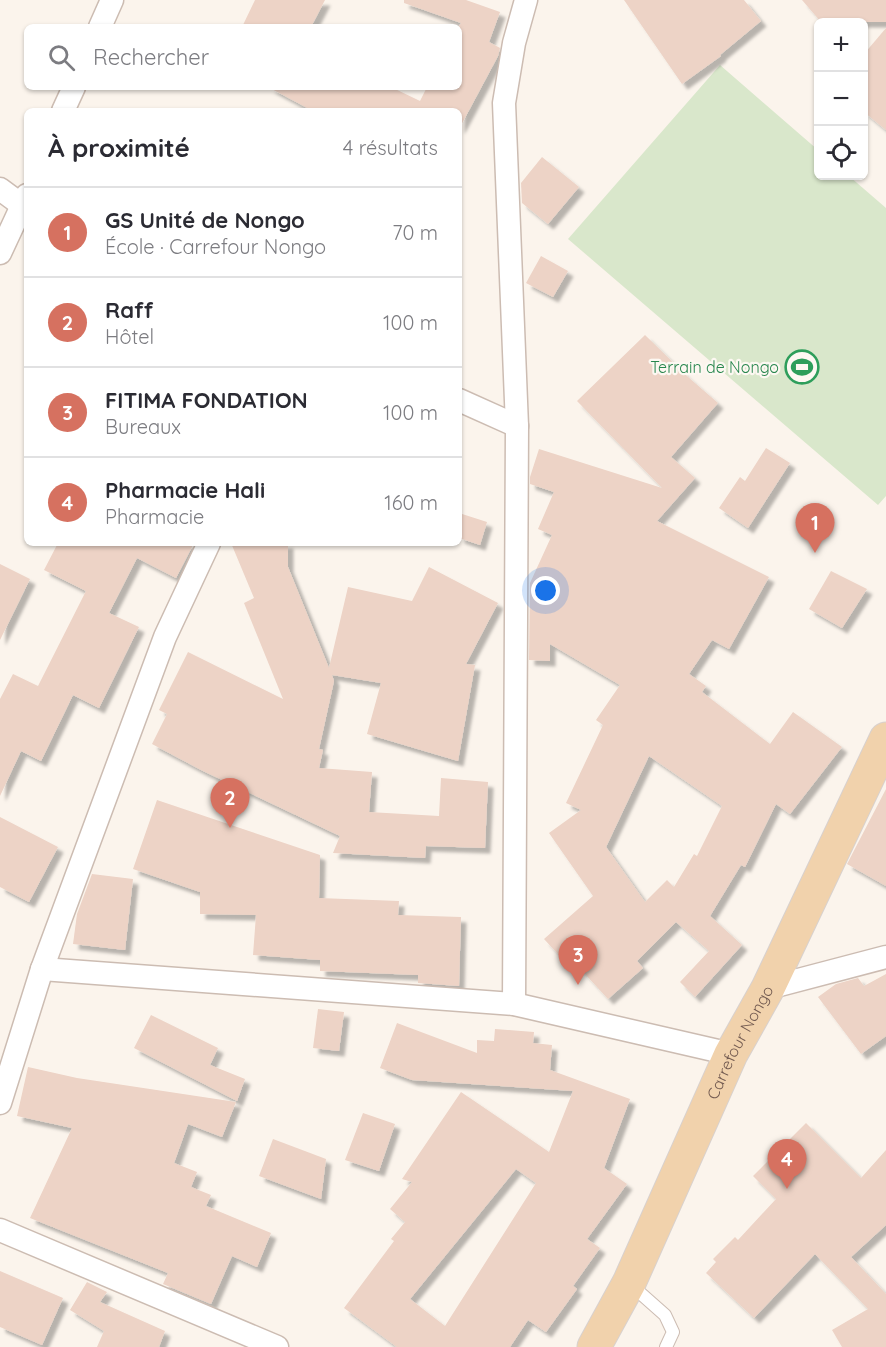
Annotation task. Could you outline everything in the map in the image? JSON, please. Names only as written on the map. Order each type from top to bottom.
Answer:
[{"type":"main road","name":"Carrefour Nongo","points":[[601,1341],[731,1054],[768,988],[886,739]]},
{"type":"street","points":[[101,24],[112,0]]},
{"type":"street","points":[[514,1004],[517,426],[504,103],[514,43],[526,0]]},
{"type":"street","points":[[64,108],[73,90]]},
{"type":"street","points":[[0,189],[24,203]]},
{"type":"street","points":[[0,253],[24,206]]},
{"type":"street","points":[[462,401],[517,426]]},
{"type":"street","points":[[0,1102],[42,969],[165,637],[208,546]]},
{"type":"street","points":[[768,988],[886,957]]},
{"type":"street","points":[[42,969],[514,1004],[731,1054]]},
{"type":"street","points":[[0,1230],[277,1347]]},
{"type":"lane","points":[[629,1283],[665,1314],[673,1332],[666,1347]]},
{"type":"green space","name":"Terrain de Nongo","points":[[720,65],[814,147],[814,180],[854,180],[886,208],[886,496],[878,505],[568,239]]},
{"type":"building","points":[[255,0],[325,0],[313,24],[243,24]]},
{"type":"building","points":[[404,0],[466,0],[500,12],[489,42],[500,48],[498,56],[462,123],[462,108],[307,108],[274,90],[397,90],[420,101],[426,90],[462,90],[462,24],[404,3]]},
{"type":"building","points":[[624,0],[744,0],[761,21],[721,56],[682,84]]},
{"type":"building","points":[[802,0],[886,0],[886,22],[868,22],[868,18],[818,18]]},
{"type":"building","points":[[886,28],[886,130],[868,115],[868,49]]},
{"type":"building","points":[[542,157],[579,187],[548,224],[522,203],[521,183]]},
{"type":"building","points":[[541,256],[568,271],[553,297],[526,283]]},
{"type":"building","points":[[645,335],[718,403],[671,457],[695,478],[657,521],[769,577],[729,649],[712,640],[689,674],[706,686],[702,692],[770,744],[793,712],[842,747],[790,814],[776,804],[745,867],[741,865],[710,916],[742,945],[695,997],[680,982],[709,951],[676,922],[637,961],[643,968],[608,999],[575,963],[570,967],[544,939],[593,896],[549,833],[581,810],[566,803],[603,725],[596,720],[620,685],[550,644],[550,661],[529,660],[530,583],[552,535],[538,529],[554,492],[530,484],[530,477],[539,449],[662,488],[577,401]],"holes":[[[649,756],[722,806],[697,856],[694,854],[674,887],[667,880],[645,902],[606,847]]]},
{"type":"building","points":[[766,448],[790,463],[748,528],[719,508],[740,477],[745,481]]},
{"type":"building","points":[[462,514],[487,522],[480,545],[462,539]]},
{"type":"building","points":[[56,546],[192,546],[176,578],[137,558],[109,613],[139,627],[99,708],[73,695],[41,761],[21,751],[0,796],[0,699],[13,674],[38,686],[86,591],[44,570]]},
{"type":"building","points":[[232,546],[288,546],[288,567],[329,668],[348,587],[412,601],[429,567],[498,603],[466,664],[475,665],[458,761],[367,734],[381,683],[332,675],[334,681],[319,749],[323,750],[319,768],[372,772],[369,812],[439,816],[441,778],[488,782],[485,848],[426,846],[425,858],[333,853],[340,836],[203,771],[152,744],[167,714],[159,710],[188,652],[283,699],[244,603],[254,598]]},
{"type":"building","points":[[0,564],[30,579],[0,640]]},
{"type":"building","points":[[831,571],[867,589],[842,628],[809,609]]},
{"type":"building","points":[[886,789],[886,886],[847,864]]},
{"type":"building","points":[[157,800],[320,855],[319,898],[399,901],[398,915],[461,917],[459,986],[418,983],[418,975],[320,971],[320,960],[253,955],[256,915],[200,914],[200,892],[133,869]]},
{"type":"building","points":[[0,817],[58,847],[29,902],[0,887]]},
{"type":"building","points":[[92,874],[133,879],[125,950],[73,944],[77,914]]},
{"type":"building","points":[[886,974],[886,1036],[861,1054],[818,997],[836,984],[858,978],[864,986]]},
{"type":"building","points":[[318,1009],[344,1012],[339,1051],[313,1048]]},
{"type":"building","points":[[151,1015],[218,1048],[210,1065],[245,1079],[237,1101],[134,1048]]},
{"type":"building","points":[[397,1023],[477,1053],[477,1040],[494,1041],[495,1029],[534,1032],[533,1043],[552,1045],[550,1070],[630,1099],[604,1168],[627,1184],[587,1239],[600,1248],[573,1286],[577,1289],[546,1332],[528,1320],[510,1347],[397,1347],[344,1308],[394,1241],[391,1239],[405,1222],[390,1209],[412,1182],[402,1179],[461,1092],[549,1152],[573,1091],[412,1080],[380,1068]],"holes":[[[516,1169],[536,1183],[445,1326],[410,1299]]]},
{"type":"building","points":[[28,1067],[77,1078],[236,1102],[222,1137],[188,1124],[174,1163],[197,1172],[191,1187],[211,1195],[206,1206],[271,1233],[257,1267],[232,1256],[211,1304],[163,1284],[168,1273],[30,1218],[72,1128],[17,1116]]},
{"type":"building","points":[[363,1113],[395,1124],[379,1171],[345,1160]]},
{"type":"building","points":[[806,1123],[861,1178],[886,1150],[886,1225],[851,1257],[886,1294],[886,1347],[842,1347],[832,1330],[868,1309],[815,1254],[754,1318],[706,1273],[716,1262],[713,1259],[735,1237],[738,1240],[776,1199],[753,1176]]},
{"type":"building","points":[[273,1139],[326,1159],[321,1199],[259,1176]]},
{"type":"building","points":[[0,1271],[63,1298],[42,1345],[0,1327]]},
{"type":"building","points":[[87,1282],[107,1292],[100,1302],[165,1331],[159,1347],[97,1347],[104,1331],[70,1310]]},
{"type":"place","name":"Terrain de Nongo","points":[[802,367]]},
{"type":"place","name":"GS Unité de Nongo","points":[[815,553]]},
{"type":"place","name":"Raff","points":[[230,828]]},
{"type":"place","name":"FITIMA FONDATION","points":[[578,985]]},
{"type":"place","name":"Pharmacie Hali","points":[[787,1189]]}]
